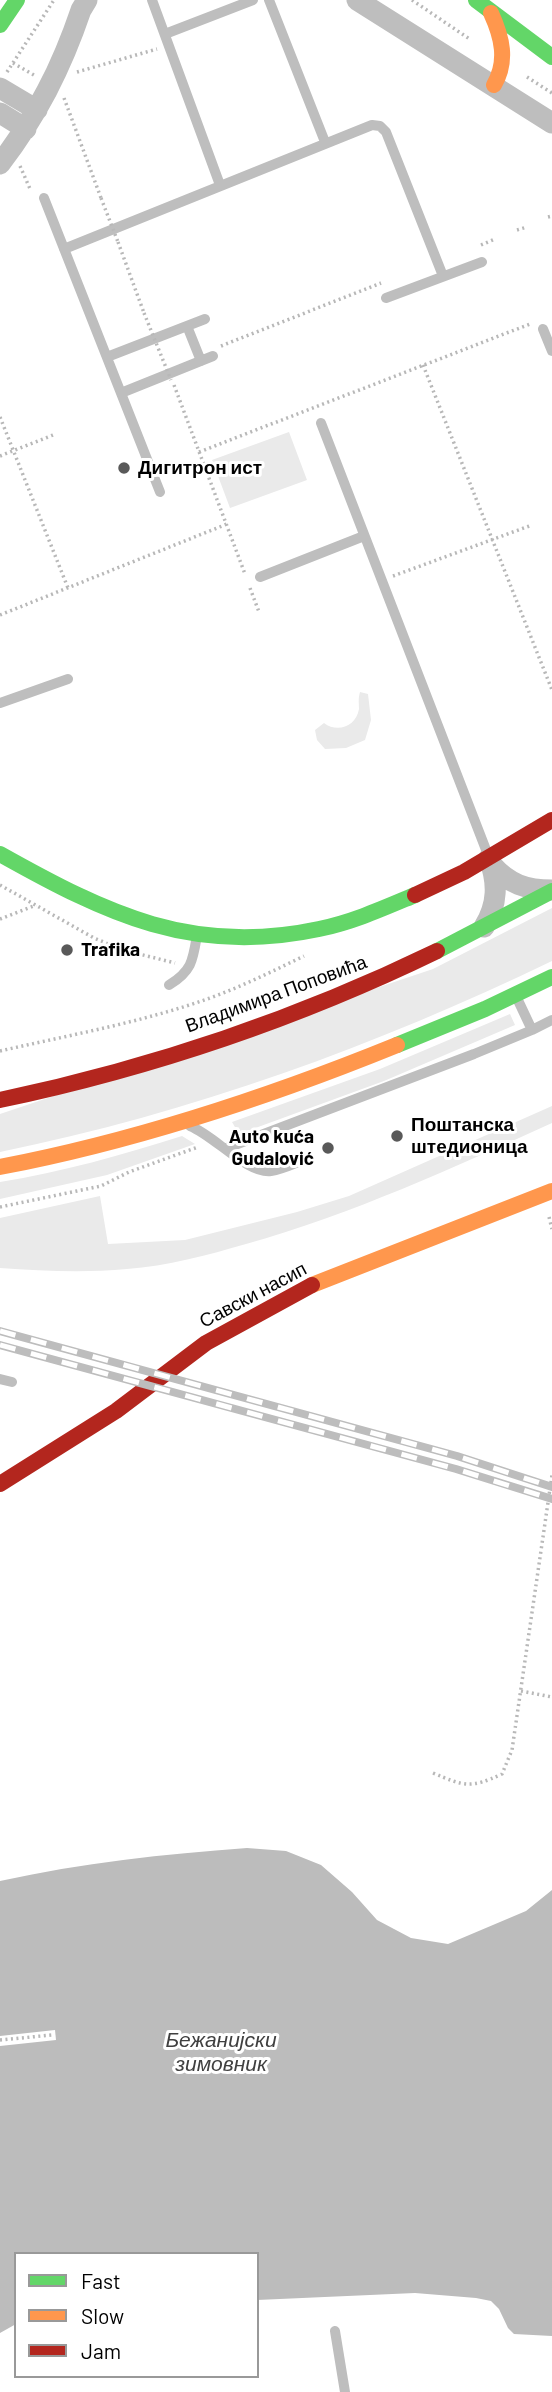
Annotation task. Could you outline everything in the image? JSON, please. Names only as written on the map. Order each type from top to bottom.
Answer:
[{"type":"main road","points":[[0,25],[17,0]]},
{"type":"main road","points":[[476,0],[547,61]]},
{"type":"main road","points":[[491,13],[500,31],[503,77]]},
{"type":"main road","points":[[0,854],[52,883],[116,912],[169,930],[250,939],[319,931],[394,904],[490,861],[552,820]]},
{"type":"main road","name":"Владимира Поповића","points":[[0,1100],[116,1072],[244,1031],[329,999],[397,971],[552,890]]},
{"type":"main road","points":[[0,1167],[68,1153],[181,1122],[321,1075],[416,1038],[552,977]]},
{"type":"main road","name":"Савски насип","points":[[0,1484],[116,1411],[206,1343],[307,1287],[552,1191]]},
{"type":"street","points":[[0,164],[26,129],[55,79],[87,0]]},
{"type":"street","points":[[357,0],[503,77],[552,123]]},
{"type":"street","points":[[3,80],[37,110]]},
{"type":"street","points":[[0,113],[26,129]]},
{"type":"street","points":[[490,861],[502,877],[515,884],[534,890],[552,890]]},
{"type":"street","points":[[484,927],[495,905],[497,887],[490,861]]},
{"type":"lane","points":[[152,0],[220,185]]},
{"type":"lane","points":[[167,40],[253,0]]},
{"type":"lane","points":[[269,0],[326,142]]},
{"type":"lane","points":[[64,249],[372,125],[380,126],[386,132],[443,276]]},
{"type":"lane","points":[[40,199],[64,249],[160,492]]},
{"type":"lane","points":[[386,298],[482,262]]},
{"type":"lane","points":[[107,357],[205,319]]},
{"type":"lane","points":[[541,325],[552,351]]},
{"type":"lane","points":[[187,326],[200,358]]},
{"type":"lane","points":[[121,393],[200,358],[214,356]]},
{"type":"lane","points":[[321,423],[490,861]]},
{"type":"lane","points":[[260,577],[364,536]]},
{"type":"lane","points":[[0,703],[68,679]]},
{"type":"lane","points":[[169,985],[185,974],[191,965],[197,935]]},
{"type":"lane","points":[[516,995],[532,1030]]},
{"type":"lane","points":[[227,1148],[474,1054],[552,1020]]},
{"type":"lane","points":[[181,1122],[216,1141],[259,1171],[272,1171],[309,1158]]},
{"type":"lane","points":[[0,1378],[12,1382]]},
{"type":"lane","points":[[335,2331],[345,2392]]},
{"type":"path","points":[[3,80],[54,0]]},
{"type":"path","points":[[88,69],[167,40]]},
{"type":"path","points":[[62,91],[100,198],[259,612]]},
{"type":"path","points":[[25,177],[40,199]]},
{"type":"path","points":[[517,230],[527,226]]},
{"type":"path","points":[[481,245],[495,239]]},
{"type":"path","points":[[200,358],[387,281]]},
{"type":"path","points":[[199,452],[423,365],[541,325]]},
{"type":"path","points":[[423,365],[552,690]]},
{"type":"path","points":[[0,417],[68,588]]},
{"type":"path","points":[[0,456],[53,435]]},
{"type":"path","points":[[0,615],[227,524]]},
{"type":"path","points":[[382,580],[532,524]]},
{"type":"path","points":[[0,885],[123,950],[191,965]]},
{"type":"path","points":[[0,919],[36,905]]},
{"type":"path","points":[[0,1207],[101,1186],[129,1172],[216,1141]]},
{"type":"path","points":[[433,1773],[460,1784],[480,1784],[502,1774],[512,1750],[552,1475]]},
{"type":"path","points":[[521,1691],[552,1697]]},
{"type":"path","points":[[0,2040],[52,2035]]},
{"type":"shaded area","points":[[289,432],[307,480],[230,508],[212,460]]},
{"type":"shaded area","points":[[360,692],[368,694],[371,720],[365,740],[346,748],[325,749],[317,740],[315,730],[324,723],[335,728],[350,724],[359,709]]},
{"type":"shaded area","points":[[552,908],[552,961],[486,992],[350,1049],[282,1074],[142,1118],[0,1152],[0,1114],[433,969]]},
{"type":"shaded area","points":[[510,1014],[515,1025],[384,1081],[239,1134],[232,1122],[380,1069]]},
{"type":"shaded area","points":[[552,1106],[552,1123],[363,1204],[246,1244],[142,1268],[64,1271],[0,1268],[0,1218],[100,1196],[108,1244],[185,1240],[349,1196]]},
{"type":"shaded area","points":[[182,1136],[195,1144],[107,1175],[0,1199],[0,1182],[92,1162]]},
{"type":"water","name":"Бежанијски зимовник","points":[[247,1848],[286,1851],[321,1865],[352,1892],[377,1920],[411,1938],[448,1944],[526,1911],[552,1890],[552,2336],[514,2334],[491,2301],[476,2298],[415,2293],[259,2300],[259,2252],[14,2252],[14,2325],[0,2333],[0,1881],[62,1869]]},
{"type":"pier","points":[[55,2030],[56,2040],[0,2046],[0,2036]]},
{"type":"railway","points":[[0,1331],[457,1456],[552,1487]]},
{"type":"railway","points":[[0,1345],[456,1469],[552,1499]]},
{"type":"traffic: fast","points":[[0,25],[17,0]]},
{"type":"traffic: fast","points":[[476,0],[552,57]]},
{"type":"traffic: fast","points":[[0,854],[77,895],[115,911],[152,924],[191,933],[231,937],[274,936],[319,929],[356,919],[415,895]]},
{"type":"traffic: fast","points":[[437,951],[552,891]]},
{"type":"traffic: fast","points":[[397,1045],[485,1009],[552,977]]},
{"type":"traffic: slow","points":[[491,13],[502,49],[501,67],[494,85]]},
{"type":"traffic: slow","points":[[0,1167],[101,1144],[202,1116],[397,1045]]},
{"type":"traffic: slow","points":[[312,1285],[552,1191]]},
{"type":"traffic: jam","points":[[415,895],[464,872],[552,820]]},
{"type":"traffic: jam","points":[[0,1100],[113,1073],[223,1039],[331,998],[437,951]]},
{"type":"traffic: jam","points":[[0,1484],[116,1411],[206,1343],[312,1285]]},
{"type":"place","name":"Дигитрон ист","points":[[124,468]]},
{"type":"place","name":"Trafika","points":[[67,950]]},
{"type":"place","name":"Поштанска штедионица","points":[[397,1136]]},
{"type":"place","name":"Auto kuća Gudalović","points":[[328,1148]]}]
